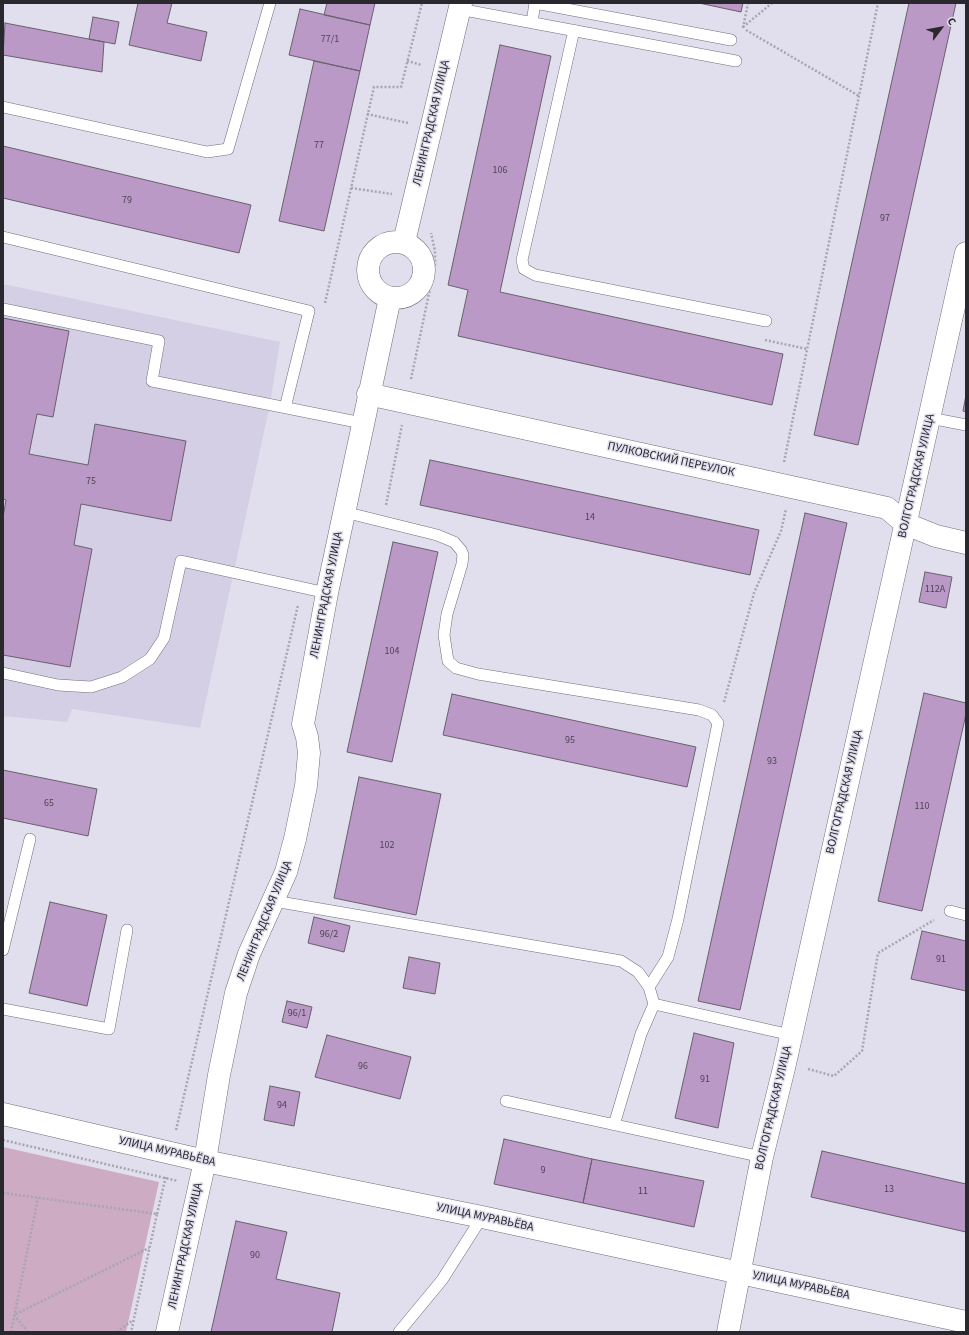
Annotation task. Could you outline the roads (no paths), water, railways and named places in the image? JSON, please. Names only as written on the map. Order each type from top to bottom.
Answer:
[{"type":"street","name":"ЛЕНИНГРАДСКАЯ УЛИЦА","points":[[404,242],[460,6]]},
{"type":"street","points":[[394,241],[404,242],[414,247],[421,256],[424,266],[424,277],[419,287],[411,294],[401,298],[390,298],[380,294],[373,287],[368,278],[367,268],[370,258],[376,250],[384,244],[394,241]]},
{"type":"street","name":"ВОЛГОГРАДСКАЯ УЛИЦА","points":[[728,1332],[762,1157],[784,1068],[966,253]]},
{"type":"street","name":"ЛЕНИНГРАДСКАЯ УЛИЦА","points":[[167,1332],[205,1161],[219,1075],[236,993],[249,954],[286,872],[306,786],[309,753],[307,737],[303,724],[327,593],[362,422],[390,298]]},
{"type":"street","name":"ПУЛКОВСКИЙ ПЕРЕУЛОК","points":[[368,394],[888,508],[906,524],[936,536],[966,543]]},
{"type":"street","name":"УЛИЦА МУРАВЬЁВА","points":[[3,1114],[205,1161],[482,1217],[966,1322]]},
{"type":"lane","points":[[3,108],[207,152],[228,149],[270,3]]},
{"type":"lane","points":[[532,22],[535,3],[731,40]]},
{"type":"lane","points":[[460,6],[532,22],[736,61]]},
{"type":"lane","points":[[574,30],[522,260],[524,269],[535,276],[766,321]]},
{"type":"lane","points":[[3,237],[309,312],[285,408]]},
{"type":"lane","points":[[3,309],[159,341],[152,381],[362,422]]},
{"type":"lane","points":[[930,418],[966,425]]},
{"type":"lane","points":[[344,512],[436,535],[454,542],[461,550],[463,555],[462,564],[447,614],[444,635],[448,661],[456,668],[478,674],[699,710],[712,714],[718,724],[672,942],[668,958],[649,987]]},
{"type":"lane","points":[[3,673],[58,685],[91,687],[122,678],[150,659],[164,638],[181,561],[327,593]]},
{"type":"lane","points":[[3,950],[30,839]]},
{"type":"lane","points":[[274,901],[621,961],[638,972],[649,987],[654,1004],[641,1034],[614,1125]]},
{"type":"lane","points":[[950,911],[966,915]]},
{"type":"lane","points":[[3,1009],[108,1029],[127,930]]},
{"type":"lane","points":[[654,1004],[791,1035]]},
{"type":"lane","points":[[506,1101],[762,1157]]},
{"type":"lane","points":[[399,1332],[442,1280],[482,1217]]}]
